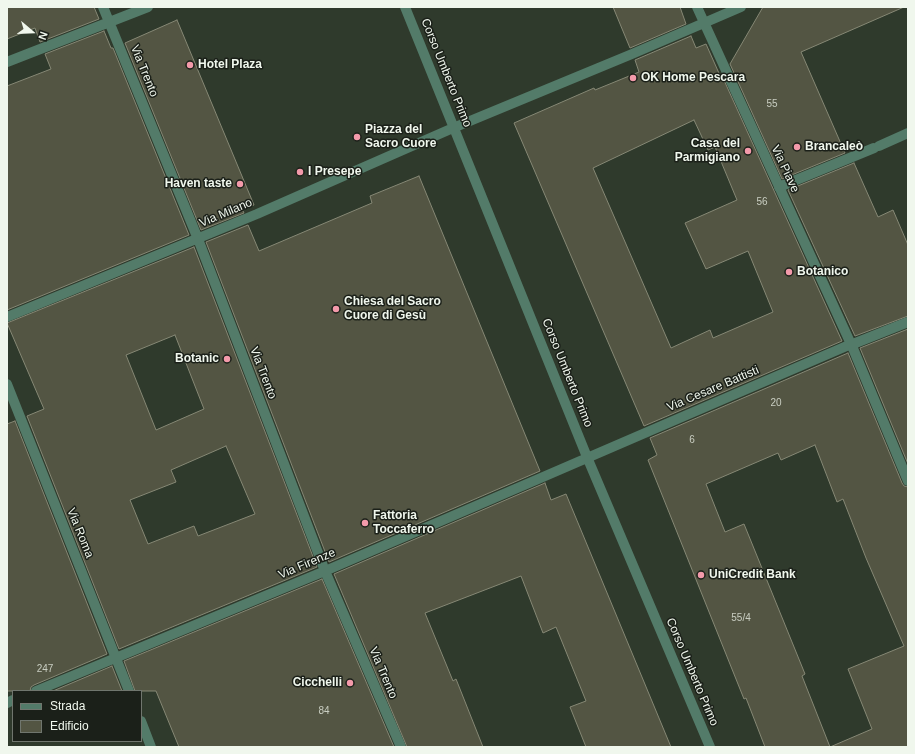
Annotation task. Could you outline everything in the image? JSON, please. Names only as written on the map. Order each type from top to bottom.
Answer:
[{"type":"street","name":"Via Trento","points":[[103,7],[198,239],[325,571],[401,747]]},
{"type":"street","points":[[7,62],[148,7]]},
{"type":"street","name":"Corso Umberto Primo","points":[[405,7],[587,457],[710,747]]},
{"type":"street","name":"Via Piave","points":[[697,7],[851,344],[908,481]]},
{"type":"street","points":[[453,128],[741,7]]},
{"type":"street","name":"Via Milano","points":[[7,317],[198,239],[453,128]]},
{"type":"street","points":[[779,187],[908,133]]},
{"type":"street","name":"Via Cesare Battisti","points":[[587,457],[851,344],[908,322]]},
{"type":"street","name":"Via Roma","points":[[7,384],[129,690]]},
{"type":"street","name":"Via Firenze","points":[[38,690],[325,571],[587,457]]},
{"type":"street","points":[[142,724],[151,747]]},
{"type":"building","points":[[7,7],[94,7],[99,19],[40,42],[35,28],[7,39]]},
{"type":"building","points":[[613,7],[680,7],[686,24],[630,48]]},
{"type":"building","points":[[763,7],[904,7],[801,52],[845,153],[782,179],[730,64]]},
{"type":"building","points":[[177,20],[254,205],[242,209],[244,213],[201,230],[125,43]]},
{"type":"building","points":[[104,31],[111,48],[113,48],[189,235],[7,310],[7,86],[51,69],[45,54]]},
{"type":"building","points":[[691,36],[696,48],[706,44],[722,80],[723,78],[842,341],[644,426],[514,123],[594,88],[595,90],[639,72],[635,60]],"holes":[[[694,120],[708,150],[715,147],[737,200],[685,223],[706,269],[748,251],[773,312],[713,338],[710,330],[671,348],[593,168]]]},
{"type":"building","points":[[854,163],[878,217],[893,210],[908,245],[908,316],[855,336],[788,190]]},
{"type":"building","points":[[419,176],[540,471],[329,562],[206,242],[248,225],[259,251],[372,203],[370,196]]},
{"type":"building","points":[[194,247],[317,567],[119,649],[27,416],[44,409],[7,323]],"holes":[[[175,335],[204,409],[156,430],[126,355]],[[226,446],[255,514],[198,536],[194,526],[148,544],[130,500],[176,482],[171,470]]]},
{"type":"building","points":[[908,329],[908,464],[860,348]]},
{"type":"building","points":[[848,353],[902,483],[904,486],[908,487],[908,747],[830,747],[765,747],[746,698],[744,699],[648,460],[657,455],[650,438]],"holes":[[[815,445],[837,502],[843,499],[866,558],[904,646],[848,669],[872,729],[830,747],[802,676],[805,674],[744,524],[725,532],[706,484],[778,453],[781,460]]]},
{"type":"building","points":[[15,421],[107,654],[34,685],[30,690],[12,691],[7,691],[7,424]]},
{"type":"building","points":[[545,483],[551,500],[566,494],[671,747],[586,747],[570,707],[586,701],[556,627],[543,633],[521,576],[425,613],[453,681],[456,679],[483,747],[407,747],[334,574]]},
{"type":"building","points":[[322,579],[394,747],[179,747],[156,691],[135,690],[124,661]]},
{"type":"building","points":[[112,666],[122,690],[55,690]]},
{"type":"place","name":"Hotel Plaza","points":[[190,65]]},
{"type":"place","name":"OK Home Pescara","points":[[633,78]]},
{"type":"place","name":"Piazza del Sacro Cuore","points":[[357,137]]},
{"type":"place","name":"Brancaleò","points":[[797,147]]},
{"type":"place","name":"Casa del Parmigiano","points":[[748,151]]},
{"type":"place","name":"I Presepe","points":[[300,172]]},
{"type":"place","name":"Haven taste","points":[[240,184]]},
{"type":"place","name":"Botanico","points":[[789,272]]},
{"type":"place","name":"Chiesa del Sacro Cuore di Gesù","points":[[336,309]]},
{"type":"place","name":"Botanic","points":[[227,359]]},
{"type":"place","name":"Fattoria Toccaferro","points":[[365,523]]},
{"type":"place","name":"UniCredit Bank","points":[[701,575]]},
{"type":"place","name":"Cicchelli","points":[[350,683]]}]
